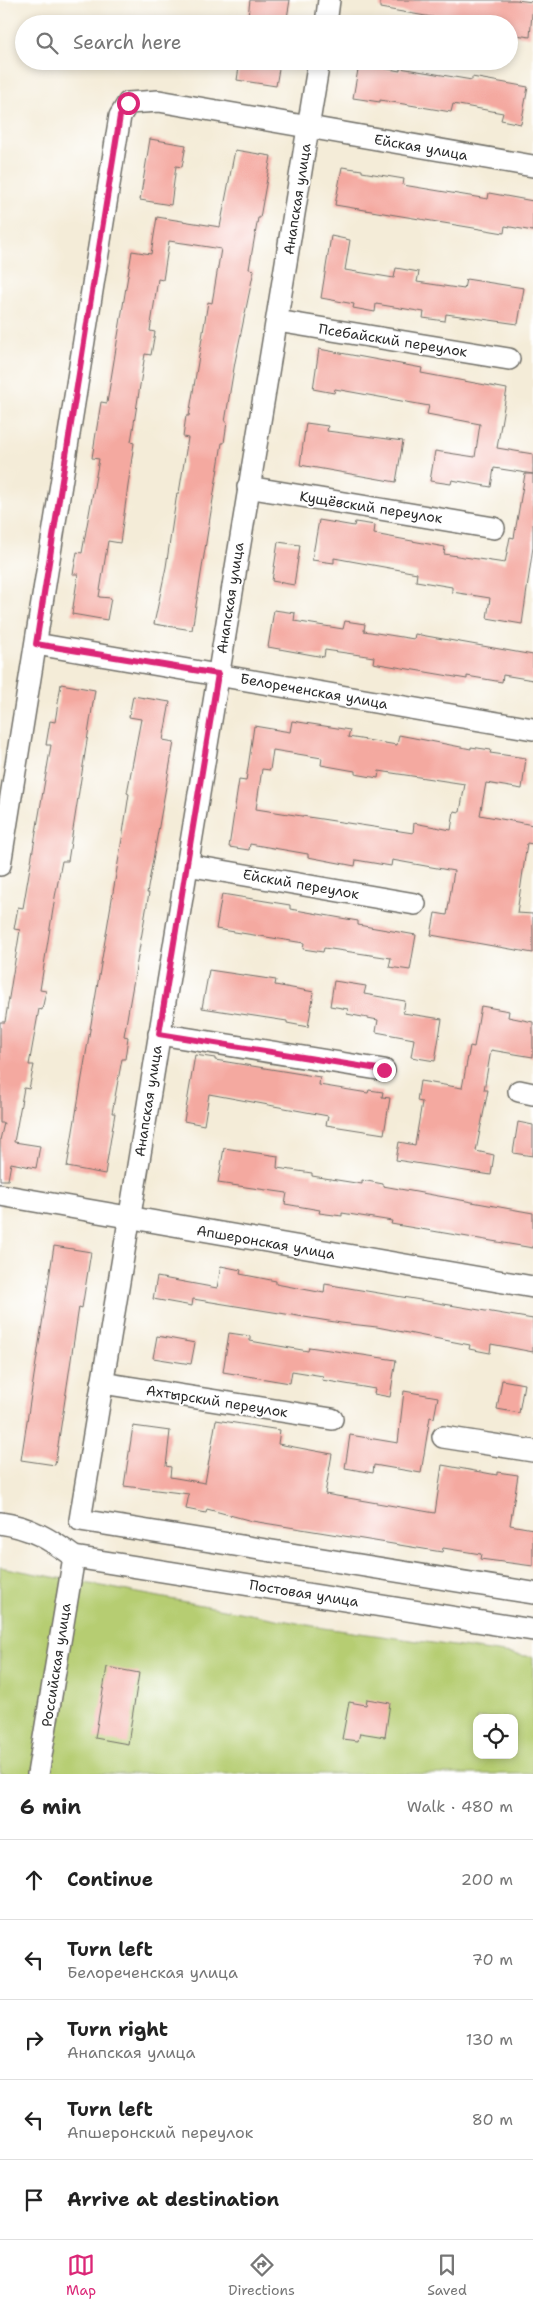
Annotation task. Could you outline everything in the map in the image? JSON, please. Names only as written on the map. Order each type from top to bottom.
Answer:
[{"type":"street","points":[[328,15],[330,0]]},
{"type":"street","name":"Анапская улица","points":[[318,70],[248,487],[80,1520],[533,1593]]},
{"type":"street","name":"Ейская улица","points":[[36,644],[120,116],[128,103],[159,100],[533,166]]},
{"type":"street","name":"Псебайский переулок","points":[[277,321],[509,359]]},
{"type":"street","name":"Кущёвский переулок","points":[[248,487],[494,528]]},
{"type":"street","points":[[0,865],[36,644]]},
{"type":"street","name":"Белореченская улица","points":[[36,644],[533,729]]},
{"type":"street","name":"Ейский переулок","points":[[186,865],[415,904]]},
{"type":"street","points":[[159,1034],[384,1070]]},
{"type":"street","name":"Апшеронская улица","points":[[0,1195],[533,1288]]},
{"type":"street","name":"Ахтырский переулок","points":[[102,1383],[332,1419]]},
{"type":"street","points":[[443,1437],[533,1451]]},
{"type":"street","points":[[0,1522],[18,1525],[37,1532],[74,1557]]},
{"type":"street","name":"Постовая улица","points":[[74,1557],[533,1630]]},
{"type":"street","name":"Российская улица","points":[[38,1774],[74,1557]]},
{"type":"green space","points":[[0,1567],[324,1628],[533,1657],[533,1774],[0,1774]]},
{"type":"building","points":[[250,0],[290,0],[288,15],[248,15]]},
{"type":"building","points":[[380,0],[516,0],[533,2],[530,37],[518,35],[518,15],[420,15],[380,8]]},
{"type":"building","points":[[239,70],[279,70],[276,86],[237,80]]},
{"type":"building","points":[[358,70],[412,70],[472,80],[472,77],[528,87],[521,124],[501,120],[503,113],[453,104],[451,112],[380,100],[380,102],[353,98]]},
{"type":"building","points":[[150,139],[186,145],[182,167],[176,166],[171,205],[140,200]]},
{"type":"building","points":[[235,150],[271,156],[249,269],[254,270],[235,362],[225,422],[227,422],[224,443],[222,443],[192,630],[154,624],[166,567],[177,493],[179,493],[188,438],[183,437],[186,416],[189,416],[208,302],[212,303],[221,249],[169,241],[163,280],[158,279],[150,331],[155,332],[151,355],[145,354],[131,442],[134,443],[120,543],[108,541],[99,597],[111,598],[107,620],[72,614],[78,574],[73,574],[77,552],[82,553],[99,459],[92,458],[101,402],[107,403],[132,251],[151,254],[157,217],[220,227]]},
{"type":"building","points":[[342,167],[404,179],[403,185],[488,199],[489,193],[533,201],[533,231],[505,226],[504,233],[335,205]]},
{"type":"building","points":[[331,236],[350,240],[345,270],[394,278],[396,268],[419,272],[417,282],[464,289],[466,279],[524,288],[518,324],[446,314],[445,321],[423,318],[424,312],[376,304],[375,312],[353,308],[354,304],[321,298]]},
{"type":"building","points":[[319,349],[422,368],[421,373],[507,389],[497,448],[533,454],[533,474],[494,468],[491,487],[452,480],[451,484],[430,481],[435,451],[475,457],[480,424],[427,414],[429,406],[335,389],[334,393],[313,389]]},
{"type":"building","points":[[306,423],[328,426],[327,431],[403,441],[396,482],[300,465]]},
{"type":"building","points":[[525,474],[533,474],[533,547],[522,624],[487,618],[490,598],[452,592],[452,587],[416,581],[417,573],[334,558],[334,563],[312,560],[319,520],[354,526],[355,522],[375,525],[374,534],[445,547],[444,554],[505,563],[510,537],[514,538]]},
{"type":"building","points":[[278,542],[300,545],[294,585],[272,581]]},
{"type":"building","points":[[274,610],[295,613],[294,621],[343,629],[345,621],[365,624],[364,631],[414,639],[415,634],[533,655],[533,680],[503,675],[502,682],[467,676],[467,679],[373,663],[374,657],[325,650],[324,657],[268,647]]},
{"type":"building","points":[[61,684],[95,690],[68,861],[62,861],[55,897],[40,990],[46,991],[42,1010],[39,1009],[29,1065],[34,1065],[29,1089],[24,1088],[14,1142],[40,1146],[36,1168],[11,1163],[8,1180],[0,1180],[0,1140],[4,1123],[0,1123],[0,1022],[5,1022],[20,930],[14,929],[18,907],[23,908],[51,745],[46,745],[50,721],[55,722]]},
{"type":"building","points":[[133,696],[170,702],[163,740],[174,742],[124,1036],[128,1037],[125,1059],[122,1059],[112,1113],[115,1113],[105,1174],[67,1167],[123,833],[129,794],[127,793],[141,719],[129,717]]},
{"type":"building","points":[[292,721],[350,730],[348,737],[397,745],[399,735],[471,749],[471,747],[491,750],[490,753],[526,758],[522,789],[486,783],[480,815],[533,825],[533,844],[527,843],[517,913],[533,914],[533,953],[431,935],[435,913],[447,915],[454,871],[392,860],[391,866],[356,860],[355,866],[308,857],[308,854],[250,844],[249,850],[229,847],[239,780],[246,781],[254,726],[290,732]],"holes":[[[273,750],[322,758],[321,765],[355,771],[355,774],[378,778],[379,771],[465,784],[460,812],[454,811],[451,830],[414,823],[413,833],[256,809],[262,769],[270,770]]]},
{"type":"building","points":[[222,894],[290,905],[290,909],[358,921],[358,925],[416,935],[410,970],[389,967],[391,958],[324,948],[323,952],[303,949],[304,943],[216,929]]},
{"type":"building","points":[[209,970],[276,980],[275,985],[314,992],[308,1027],[287,1023],[287,1021],[202,1008]]},
{"type":"building","points":[[334,981],[366,986],[364,994],[405,1001],[403,1013],[442,1019],[435,1061],[411,1057],[414,1039],[376,1032],[378,1020],[347,1014],[348,1009],[330,1006]]},
{"type":"building","points":[[481,1006],[509,1011],[508,1017],[533,1022],[533,1057],[491,1050],[484,1090],[488,1090],[476,1151],[494,1155],[491,1175],[396,1160],[399,1142],[415,1145],[422,1102],[417,1101],[420,1081],[462,1088],[470,1046],[474,1047]]},
{"type":"building","points":[[195,1055],[320,1077],[319,1085],[368,1093],[369,1090],[383,1092],[382,1097],[390,1098],[384,1134],[326,1125],[328,1116],[209,1094],[204,1125],[184,1121]]},
{"type":"building","points":[[518,1122],[533,1125],[533,1156],[513,1153]]},
{"type":"building","points":[[224,1148],[278,1156],[277,1168],[312,1173],[312,1176],[362,1184],[362,1180],[383,1184],[383,1186],[533,1213],[533,1248],[391,1224],[392,1221],[342,1213],[342,1216],[319,1213],[320,1210],[285,1204],[287,1193],[218,1183]]},
{"type":"building","points":[[54,1246],[91,1252],[82,1308],[79,1307],[55,1465],[21,1460]]},
{"type":"building","points":[[221,1266],[241,1270],[240,1274],[276,1281],[276,1284],[324,1293],[325,1284],[533,1319],[533,1352],[491,1344],[490,1353],[469,1349],[470,1345],[377,1327],[193,1299],[192,1306],[153,1299],[157,1277],[217,1288]]},
{"type":"building","points":[[229,1333],[250,1336],[250,1341],[308,1351],[309,1347],[396,1360],[390,1397],[374,1394],[375,1389],[322,1380],[323,1376],[292,1371],[290,1383],[223,1372]]},
{"type":"building","points":[[157,1336],[195,1343],[191,1364],[153,1358]]},
{"type":"building","points":[[502,1380],[524,1384],[519,1413],[497,1409]]},
{"type":"building","points":[[404,1391],[438,1397],[434,1418],[430,1417],[421,1473],[374,1465],[373,1473],[345,1468],[350,1435],[398,1443]]},
{"type":"building","points":[[216,1420],[280,1430],[278,1444],[332,1454],[325,1494],[435,1513],[442,1465],[497,1475],[497,1472],[518,1475],[510,1525],[533,1529],[533,1566],[480,1559],[481,1554],[443,1548],[442,1552],[252,1521],[207,1509],[206,1513],[186,1509],[189,1494],[124,1486],[133,1426],[170,1431],[166,1466],[171,1467],[170,1477],[205,1483]]},
{"type":"building","points":[[107,1667],[139,1673],[128,1744],[95,1738]]},
{"type":"building","points":[[367,1699],[390,1703],[385,1737],[360,1733],[358,1741],[342,1739],[349,1702],[366,1705]]},
{"type":"route","points":[[128,103],[120,116],[36,644],[218,674],[159,1034],[384,1070]]}]
